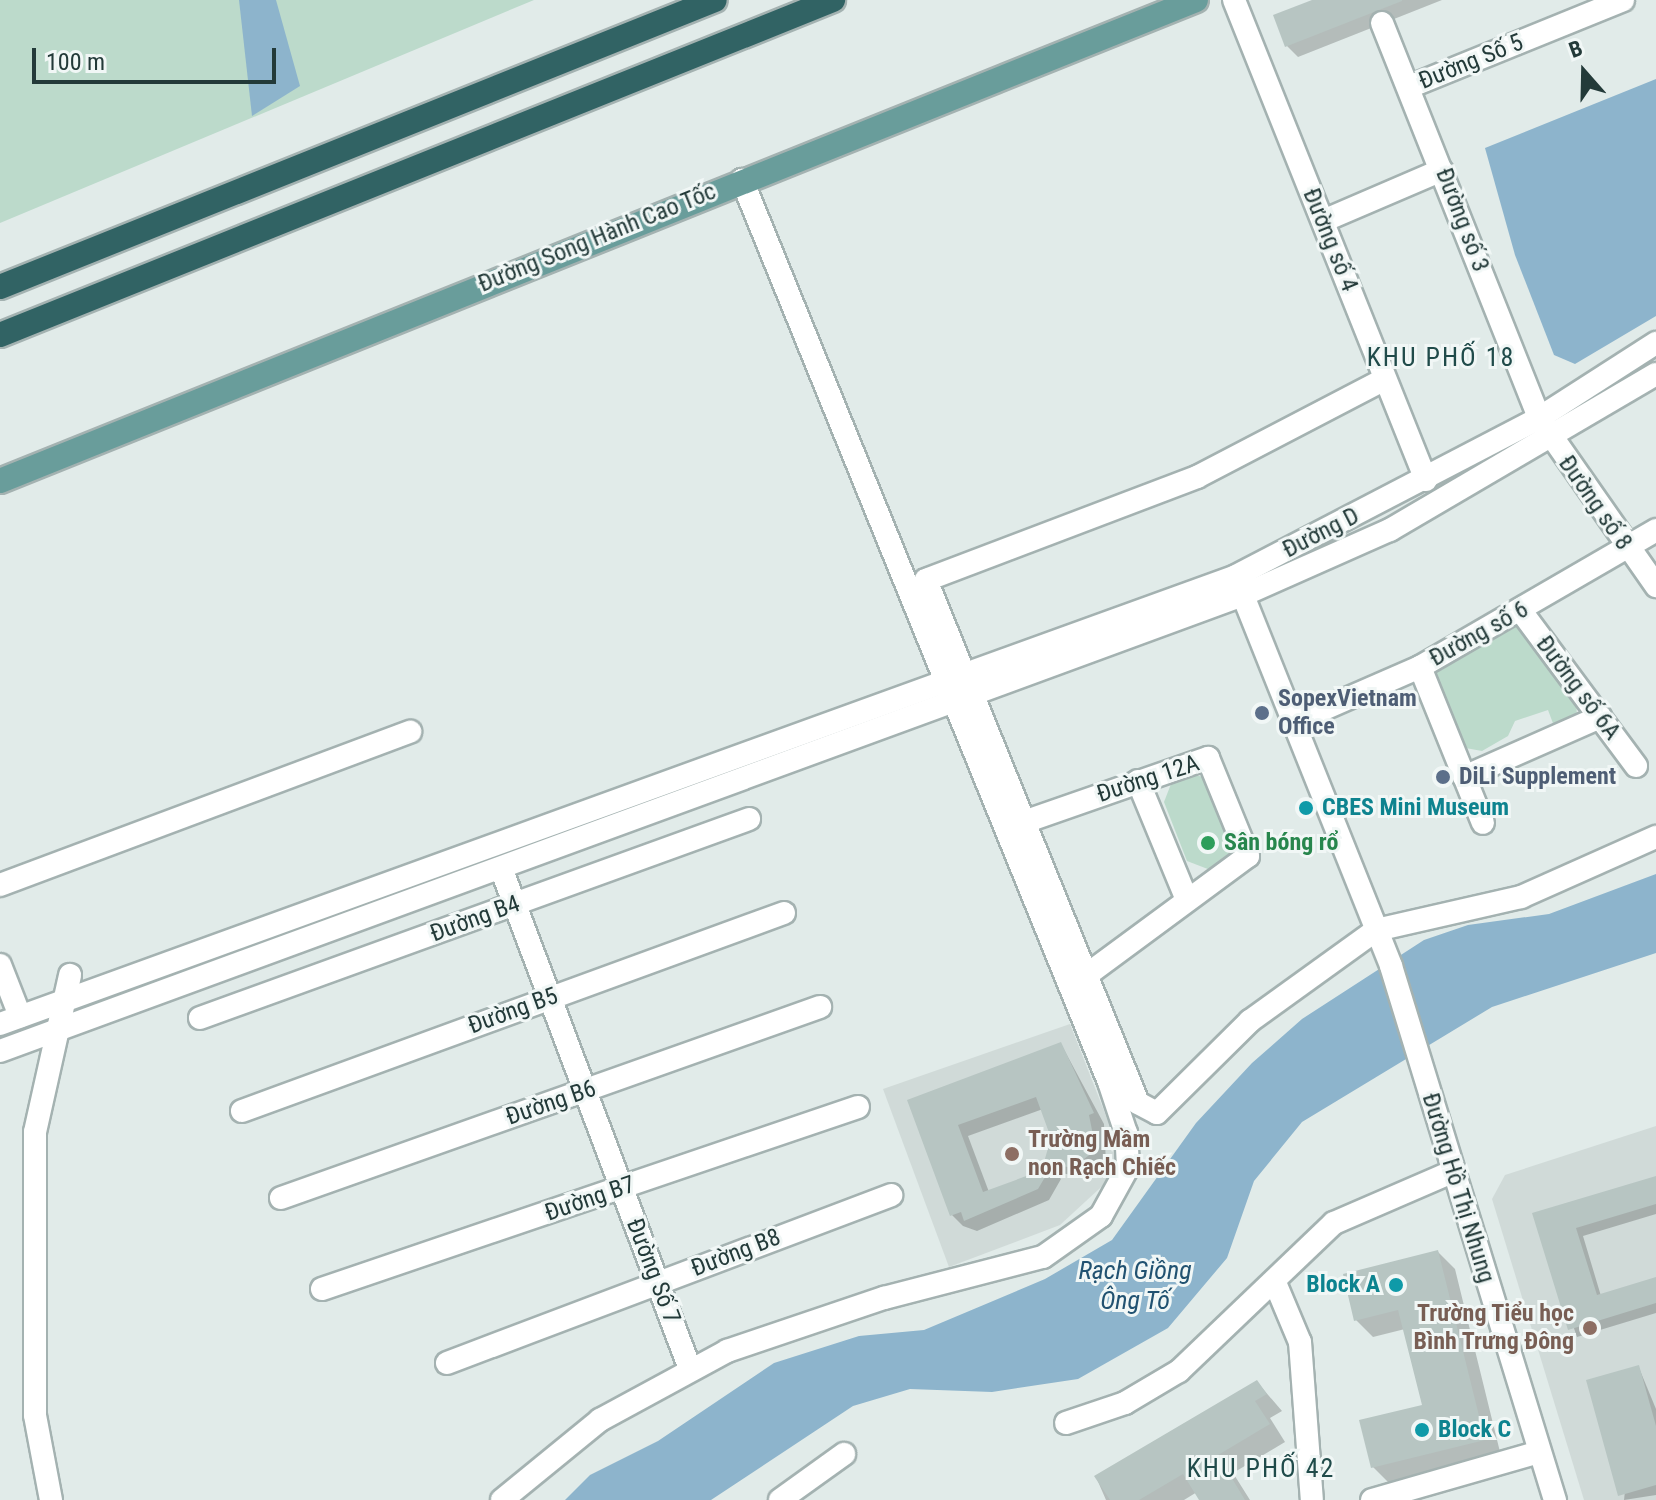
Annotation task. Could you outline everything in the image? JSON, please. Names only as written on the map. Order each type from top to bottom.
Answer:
[{"type":"highway","points":[[0,287],[715,0]]},
{"type":"highway","points":[[0,335],[833,0]]},
{"type":"main road","name":"Đường Song Hành Cao Tốc","points":[[0,481],[742,180],[1196,0]]},
{"type":"street","name":"Đường số 4","points":[[1234,0],[1426,480]]},
{"type":"street","name":"Đường Số 5","points":[[1409,87],[1623,0]]},
{"type":"street","name":"Đường số 3","points":[[1382,23],[1539,418]]},
{"type":"street","points":[[1323,221],[1442,170]]},
{"type":"street","points":[[502,1500],[600,1420],[690,1369],[884,1298],[1043,1257],[1101,1216],[1118,1192],[1128,1167],[1126,1133],[964,702],[742,180]]},
{"type":"street","name":"Đường D","points":[[0,1051],[964,702],[1239,586],[1539,418],[1656,343]]},
{"type":"street","name":"Đường D","points":[[10,1020],[954,678],[1239,586],[1390,530],[1551,441],[1656,374]]},
{"type":"street","points":[[954,678],[926,580],[1197,477],[1385,379]]},
{"type":"street","name":"Đường số 8","points":[[1539,418],[1551,441],[1656,586]]},
{"type":"street","name":"Đường số 6","points":[[1294,722],[1420,667],[1656,530]]},
{"type":"street","name":"Đường Hồ Thị Nhung","points":[[1239,586],[1391,966],[1555,1500]]},
{"type":"street","name":"Đường số 6A","points":[[1521,611],[1636,766]]},
{"type":"street","points":[[1420,667],[1483,823]]},
{"type":"street","points":[[964,702],[1024,822],[1084,977],[1138,1103],[1157,1113],[1250,1021],[1376,930],[1521,897],[1656,837]]},
{"type":"street","points":[[1464,777],[1600,717]]},
{"type":"street","points":[[0,885],[410,732]]},
{"type":"street","name":"Đường 12A","points":[[1024,822],[1208,758],[1248,856],[1084,977]]},
{"type":"street","points":[[1138,781],[1187,900]]},
{"type":"street","name":"Đường B4","points":[[200,1018],[749,819]]},
{"type":"street","name":"Đường Số 7","points":[[501,868],[690,1369]]},
{"type":"street","name":"Đường B5","points":[[242,1111],[784,913]]},
{"type":"street","points":[[0,965],[10,1020]]},
{"type":"street","points":[[51,1500],[35,1415],[35,1132],[70,975]]},
{"type":"street","name":"Đường B6","points":[[281,1198],[820,1007]]},
{"type":"street","name":"Đường B7","points":[[322,1289],[858,1107]]},
{"type":"street","points":[[1066,1423],[1125,1403],[1179,1371],[1276,1285],[1334,1223],[1452,1172]]},
{"type":"street","name":"Đường B8","points":[[447,1363],[891,1195]]},
{"type":"street","points":[[1276,1285],[1300,1342],[1312,1500]]},
{"type":"street","points":[[1301,1500],[1304,1422]]},
{"type":"street","points":[[1372,1500],[1539,1452]]},
{"type":"street","points":[[790,1497],[844,1454]]},
{"type":"shaded area","name":"Trường Mầm non Rạch Chiếc","points":[[1070,1024],[1117,1144],[1111,1178],[1060,1225],[949,1267],[883,1089]]},
{"type":"shaded area","name":"Trường Tiểu học Bình Trưng Đông","points":[[1656,1126],[1656,1500],[1584,1500],[1492,1199],[1505,1175]]},
{"type":"green space","points":[[0,0],[534,0],[0,223]]},
{"type":"green space","points":[[1514,622],[1576,701],[1577,716],[1554,726],[1548,710],[1515,721],[1508,736],[1482,751],[1460,747],[1434,670]]},
{"type":"green space","points":[[1190,774],[1208,778],[1236,854],[1213,871],[1187,861],[1164,802],[1171,784]]},
{"type":"water","points":[[239,0],[276,0],[300,86],[252,116]]},
{"type":"water","points":[[1656,79],[1656,316],[1575,364],[1554,355],[1515,255],[1485,148]]},
{"type":"water","name":"Rạch Giồng Ông Tố","points":[[1656,874],[1656,953],[1492,1007],[1302,1122],[1254,1181],[1227,1258],[1168,1328],[1078,1379],[992,1392],[910,1389],[853,1406],[711,1500],[565,1500],[590,1475],[658,1441],[774,1363],[859,1336],[924,1330],[1045,1279],[1112,1240],[1196,1123],[1252,1063],[1302,1019],[1424,940],[1468,925],[1549,914]]},
{"type":"building","points":[[1312,0],[1402,1],[1285,47],[1273,15]]},
{"type":"building","points":[[1061,1042],[1094,1113],[1089,1115],[1096,1150],[1072,1168],[1044,1162],[1051,1138],[1036,1097],[958,1125],[983,1192],[1051,1167],[1038,1189],[964,1221],[961,1212],[950,1216],[907,1100]]},
{"type":"building","points":[[1656,1176],[1656,1204],[1576,1228],[1597,1295],[1656,1277],[1656,1303],[1568,1330],[1532,1213]]},
{"type":"building","points":[[1438,1250],[1485,1440],[1371,1468],[1359,1420],[1422,1405],[1398,1310],[1354,1321],[1343,1274]]},
{"type":"building","points":[[1639,1365],[1656,1426],[1656,1485],[1618,1496],[1586,1380]]},
{"type":"building","points":[[1257,1380],[1267,1394],[1255,1401],[1270,1424],[1218,1455],[1245,1500],[1199,1500],[1183,1474],[1139,1500],[1110,1500],[1094,1476]]},
{"type":"place","name":"SopexVietnam Office","points":[[1262,713]]},
{"type":"place","name":"DiLi Supplement","points":[[1443,777]]},
{"type":"place","name":"CBES Mini Museum","points":[[1306,808]]},
{"type":"place","name":"Sân bóng rổ","points":[[1208,843]]},
{"type":"place","name":"Trường Mầm non Rạch Chiếc","points":[[1012,1154]]},
{"type":"place","name":"Block A","points":[[1396,1285]]},
{"type":"place","name":"Trường Tiểu học Bình Trưng Đông","points":[[1590,1328]]},
{"type":"place","name":"Block C","points":[[1422,1430]]},
{"type":"district","name":"KHU PHỐ 18","points":[[1441,358]]},
{"type":"district","name":"KHU PHỐ 42","points":[[1261,1469]]}]
